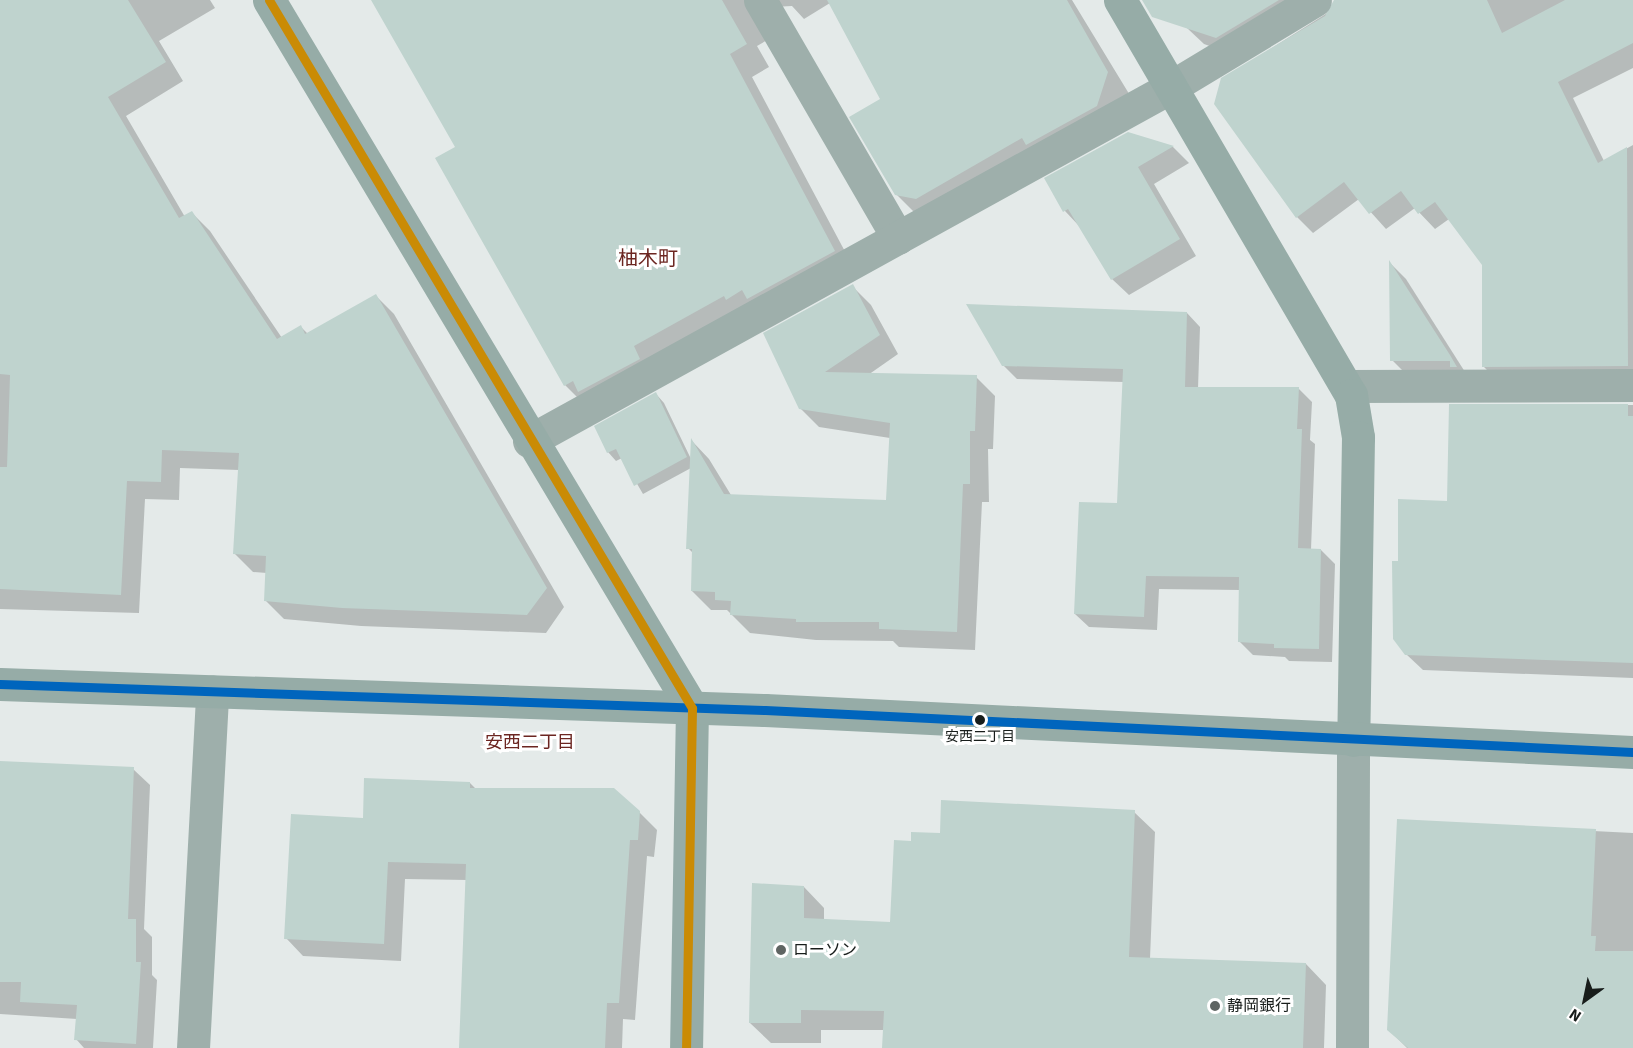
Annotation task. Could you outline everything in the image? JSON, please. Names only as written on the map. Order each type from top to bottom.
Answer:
[{"type":"street","points":[[269,0],[529,441],[692,708],[686,1048]]},
{"type":"street","points":[[760,0],[898,238]]},
{"type":"street","points":[[1120,0],[1347,386],[1358,437],[1353,740],[1352,1048]]},
{"type":"street","points":[[529,441],[1171,87],[1315,0]]},
{"type":"street","points":[[1347,386],[1633,385]]},
{"type":"street","points":[[0,684],[692,708],[1633,752]]},
{"type":"street","points":[[193,1048],[212,692]]},
{"type":"building","points":[[0,0],[128,0],[166,62],[108,97],[179,218],[192,211],[277,339],[301,325],[305,334],[376,294],[547,588],[527,615],[342,608],[264,601],[266,556],[233,554],[239,453],[162,450],[161,482],[127,481],[121,595],[0,589],[0,467],[7,467],[10,375],[0,374]]},
{"type":"building","points":[[371,0],[722,0],[747,44],[730,54],[835,251],[747,299],[742,290],[726,300],[724,296],[634,346],[640,359],[578,392],[573,381],[564,386],[435,158],[455,147]]},
{"type":"building","points":[[827,0],[1067,0],[1108,72],[1097,106],[1026,145],[1022,138],[916,199],[895,195],[849,117],[880,99]]},
{"type":"building","points":[[1142,0],[1279,0],[1216,38],[1152,17]]},
{"type":"building","points":[[1334,0],[1487,0],[1502,33],[1565,0],[1633,0],[1633,43],[1558,82],[1598,163],[1627,147],[1628,366],[1482,367],[1482,265],[1435,202],[1418,214],[1401,191],[1369,214],[1344,182],[1296,218],[1214,104],[1221,78],[1325,16]]},
{"type":"building","points":[[1128,132],[1174,146],[1138,167],[1180,239],[1111,280],[1068,209],[1063,212],[1044,178]]},
{"type":"building","points":[[1389,260],[1457,367],[1450,367],[1450,361],[1390,361]]},
{"type":"building","points":[[853,284],[880,335],[825,372],[977,375],[975,431],[970,431],[970,484],[963,484],[957,632],[879,629],[879,622],[796,622],[796,619],[730,615],[731,601],[715,600],[715,592],[691,591],[692,549],[686,549],[691,438],[724,494],[886,500],[890,423],[799,409],[763,333]]},
{"type":"building","points":[[966,304],[1187,312],[1185,387],[1299,387],[1297,429],[1302,429],[1298,548],[1321,549],[1319,649],[1274,648],[1274,644],[1238,642],[1239,577],[1146,576],[1144,617],[1074,614],[1079,502],[1117,503],[1123,369],[1002,366]]},
{"type":"building","points":[[656,392],[687,457],[634,486],[616,449],[607,453],[594,426]]},
{"type":"building","points":[[1449,404],[1628,404],[1628,416],[1633,416],[1633,663],[1405,655],[1393,639],[1392,561],[1398,561],[1398,499],[1447,501]]},
{"type":"building","points":[[0,761],[134,767],[128,919],[136,919],[136,962],[141,962],[136,1044],[74,1040],[77,1005],[20,1002],[21,982],[0,982]]},
{"type":"building","points":[[364,778],[470,782],[470,788],[614,788],[640,811],[638,840],[630,840],[619,1003],[607,1003],[605,1048],[459,1048],[466,864],[388,862],[384,944],[284,939],[291,814],[363,818]]},
{"type":"building","points":[[941,800],[1135,810],[1129,957],[1306,963],[1303,1048],[882,1048],[884,1011],[801,1010],[801,1023],[749,1023],[752,883],[804,886],[804,918],[890,922],[894,840],[911,841],[911,832],[940,833]]},
{"type":"building","points":[[1397,819],[1596,829],[1591,936],[1596,936],[1595,951],[1633,951],[1633,1048],[1408,1048],[1387,1030]]},
{"type":"transit line","points":[[269,0],[692,708],[686,1048]]},
{"type":"transit line","points":[[0,684],[765,710],[1633,752]]},
{"type":"place","name":"安西二丁目","points":[[980,720]]},
{"type":"place","name":"ローソン","points":[[781,950]]},
{"type":"place","name":"静岡銀行","points":[[1215,1006]]},
{"type":"district","name":"柚木町","points":[[648,259]]},
{"type":"district","name":"安西二丁目","points":[[530,743]]}]
